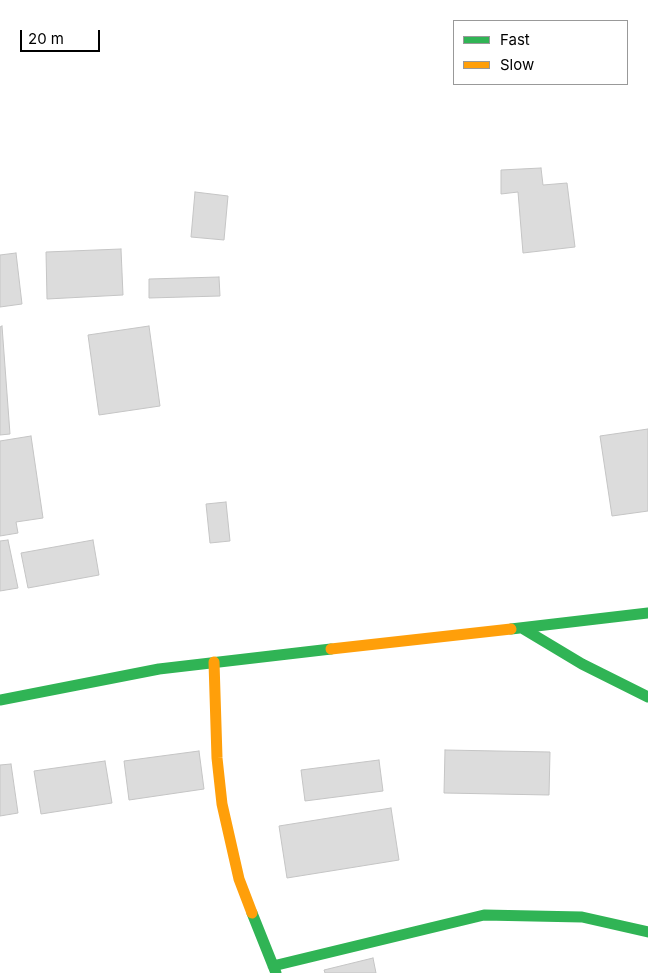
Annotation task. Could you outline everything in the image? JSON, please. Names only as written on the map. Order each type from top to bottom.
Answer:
[{"type":"street","points":[[0,700],[159,669],[648,613]]},
{"type":"street","points":[[522,628],[582,664],[648,697]]},
{"type":"street","points":[[214,662],[217,758],[222,804],[239,879],[274,969],[484,915],[582,917],[648,932]]},
{"type":"building","points":[[541,168],[543,185],[567,183],[575,247],[523,253],[518,192],[501,194],[501,170]]},
{"type":"building","points":[[195,192],[228,196],[224,240],[191,237]]},
{"type":"building","points":[[121,249],[123,295],[47,299],[46,252]]},
{"type":"building","points":[[16,253],[22,304],[0,307],[0,255]]},
{"type":"building","points":[[219,277],[220,296],[149,298],[149,279]]},
{"type":"building","points":[[2,326],[10,434],[0,435],[0,327]]},
{"type":"building","points":[[149,326],[160,406],[99,415],[88,335]]},
{"type":"building","points":[[648,429],[648,511],[612,516],[600,436]]},
{"type":"building","points":[[31,436],[43,518],[16,522],[18,533],[0,536],[0,441]]},
{"type":"building","points":[[226,502],[230,541],[210,543],[206,504]]},
{"type":"building","points":[[8,540],[18,588],[0,591],[0,541]]},
{"type":"building","points":[[93,540],[99,575],[28,588],[21,553]]},
{"type":"building","points":[[445,750],[550,752],[549,795],[444,793]]},
{"type":"building","points":[[199,751],[204,789],[129,800],[124,761]]},
{"type":"building","points":[[379,760],[383,791],[305,801],[301,770]]},
{"type":"building","points":[[105,761],[112,803],[41,814],[34,771]]},
{"type":"building","points":[[11,764],[18,813],[0,816],[0,765]]},
{"type":"building","points":[[391,808],[399,860],[287,878],[279,826]]},
{"type":"building","points":[[373,958],[376,973],[325,973],[324,970]]},
{"type":"traffic: fast","points":[[511,629],[648,613]]},
{"type":"traffic: fast","points":[[522,628],[582,664],[648,697]]},
{"type":"traffic: fast","points":[[0,700],[159,669],[331,649]]},
{"type":"traffic: fast","points":[[252,913],[276,973]]},
{"type":"traffic: fast","points":[[273,966],[484,915],[582,917],[648,932]]},
{"type":"traffic: slow","points":[[331,649],[511,629]]},
{"type":"traffic: slow","points":[[214,662],[217,758],[222,804],[239,879],[252,913]]}]
